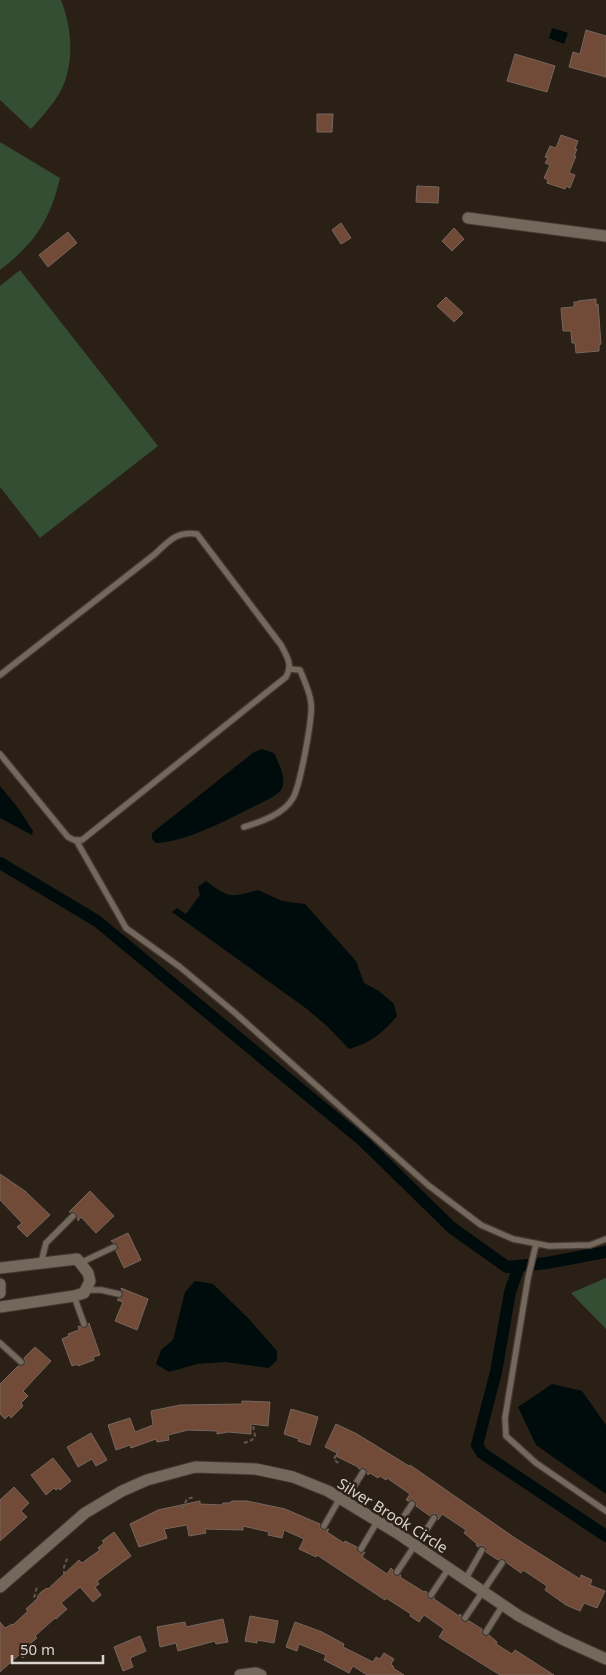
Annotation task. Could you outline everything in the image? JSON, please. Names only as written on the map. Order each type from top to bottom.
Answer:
[{"type":"street","points":[[468,218],[606,236]]},
{"type":"street","points":[[0,1268],[77,1259],[88,1273],[90,1281],[84,1293],[74,1296],[0,1306]]},
{"type":"street","points":[[0,1284],[0,1293]]},
{"type":"street","name":"Silver Brook Circle","points":[[0,1586],[85,1513],[122,1491],[150,1478],[195,1467],[256,1469],[293,1477],[328,1491],[394,1532],[519,1616],[606,1659]]},
{"type":"street","points":[[240,1675],[256,1672],[261,1675]]},
{"type":"lane","points":[[0,675],[174,538],[185,532],[197,534],[281,645],[290,669],[286,677],[82,840],[68,837],[0,754]]},
{"type":"lane","points":[[244,827],[265,820],[283,808],[293,798],[305,757],[311,703],[300,670],[290,669]]},
{"type":"lane","points":[[76,840],[126,928],[180,967],[234,1012],[428,1185],[481,1225],[513,1239],[549,1246],[590,1245],[606,1239]]},
{"type":"lane","points":[[41,1263],[46,1243],[73,1216]]},
{"type":"lane","points":[[536,1244],[528,1278],[505,1418],[506,1436],[536,1464],[606,1510]]},
{"type":"lane","points":[[80,1263],[114,1247]]},
{"type":"lane","points":[[85,1290],[101,1290],[119,1294]]},
{"type":"lane","points":[[74,1296],[84,1324]]},
{"type":"lane","points":[[0,1343],[21,1362]]},
{"type":"lane","points":[[324,1526],[342,1499],[364,1472]]},
{"type":"lane","points":[[394,1532],[412,1504]]},
{"type":"lane","points":[[397,1572],[434,1518]]},
{"type":"lane","points":[[360,1549],[377,1522]]},
{"type":"lane","points":[[466,1580],[482,1550]]},
{"type":"lane","points":[[465,1618],[502,1563]]},
{"type":"lane","points":[[431,1595],[449,1568]]},
{"type":"lane","points":[[486,1632],[503,1605]]},
{"type":"path","points":[[244,1443],[252,1440],[255,1436],[253,1425]]},
{"type":"path","points":[[338,1450],[334,1460],[340,1464]]},
{"type":"path","points":[[182,1509],[187,1499],[194,1496]]},
{"type":"path","points":[[64,1575],[64,1567],[68,1556]]},
{"type":"path","points":[[36,1604],[34,1598],[37,1587]]},
{"type":"green space","points":[[0,0],[61,0],[67,20],[70,40],[70,61],[65,81],[55,100],[31,129],[0,100]]},
{"type":"green space","points":[[0,142],[60,178],[51,207],[39,230],[22,251],[0,270]]},
{"type":"green space","points":[[20,270],[158,446],[40,538],[0,487],[0,286]]},
{"type":"green space","points":[[606,1278],[606,1329],[571,1293]]},
{"type":"shaded area","points":[[552,28],[568,33],[564,44],[549,38]]},
{"type":"shaded area","points":[[262,749],[274,753],[280,766],[283,786],[278,793],[230,819],[184,838],[156,843],[152,839],[152,833],[254,752]]},
{"type":"shaded area","points":[[0,786],[18,808],[33,831],[32,835],[0,818]]},
{"type":"shaded area","points":[[206,881],[220,891],[230,895],[258,890],[282,901],[305,904],[356,961],[364,983],[379,991],[394,1004],[397,1016],[376,1037],[349,1049],[307,1009],[172,912],[177,908],[186,914],[200,895],[198,887]]},
{"type":"shaded area","points":[[195,1281],[213,1284],[249,1319],[277,1351],[277,1360],[269,1368],[225,1362],[197,1364],[169,1372],[156,1364],[161,1350],[173,1340],[185,1292]]},
{"type":"shaded area","points":[[552,1384],[582,1391],[606,1425],[606,1494],[536,1445],[518,1407]]},
{"type":"building","points":[[586,30],[606,36],[606,77],[569,67],[573,52],[580,54]]},
{"type":"building","points":[[515,54],[555,66],[547,92],[507,81]]},
{"type":"building","points":[[317,114],[333,114],[332,132],[317,132]]},
{"type":"building","points":[[561,135],[578,141],[574,156],[576,156],[569,173],[575,175],[570,188],[566,186],[565,189],[547,183],[548,180],[544,178],[550,165],[545,163],[548,158],[545,157],[550,146],[556,148]]},
{"type":"building","points":[[417,186],[439,187],[438,203],[416,202]]},
{"type":"building","points":[[341,223],[351,238],[341,244],[332,230]]},
{"type":"building","points":[[454,228],[464,239],[452,251],[442,241]]},
{"type":"building","points":[[68,232],[77,243],[48,267],[39,255]]},
{"type":"building","points":[[446,297],[463,313],[454,322],[437,306]]},
{"type":"building","points":[[596,299],[601,344],[599,345],[599,351],[576,353],[575,343],[572,343],[571,331],[563,331],[561,308],[574,307],[574,302]]},
{"type":"building","points":[[0,1174],[25,1191],[50,1215],[27,1237],[17,1227],[22,1223],[0,1200]]},
{"type":"building","points":[[90,1191],[114,1216],[96,1233],[81,1217],[78,1221],[76,1212],[69,1212]]},
{"type":"building","points":[[128,1233],[141,1260],[124,1268],[116,1251],[118,1245],[111,1241]]},
{"type":"building","points":[[121,1288],[148,1299],[137,1330],[115,1321],[123,1302],[117,1300],[123,1295]]},
{"type":"building","points":[[89,1323],[100,1355],[93,1357],[94,1360],[78,1366],[78,1364],[72,1366],[62,1339],[69,1336],[68,1334],[79,1330],[78,1326],[86,1328]]},
{"type":"building","points":[[35,1347],[51,1361],[23,1391],[28,1396],[21,1403],[23,1406],[11,1418],[9,1415],[5,1419],[0,1414],[0,1384],[18,1366],[24,1365],[26,1362],[24,1358]]},
{"type":"building","points":[[242,1401],[270,1402],[268,1426],[251,1424],[251,1434],[228,1432],[217,1434],[217,1431],[188,1430],[168,1435],[169,1440],[157,1442],[156,1439],[131,1448],[130,1445],[116,1450],[108,1425],[130,1418],[135,1432],[153,1425],[151,1411],[180,1405],[242,1404]]},
{"type":"building","points":[[291,1409],[318,1417],[310,1445],[284,1434]]},
{"type":"building","points":[[336,1424],[410,1465],[515,1538],[580,1579],[581,1575],[592,1580],[590,1585],[605,1591],[597,1608],[584,1603],[580,1611],[566,1605],[545,1590],[547,1586],[523,1570],[521,1573],[504,1559],[498,1560],[486,1552],[485,1546],[481,1545],[478,1547],[464,1533],[466,1530],[442,1514],[438,1520],[437,1514],[434,1513],[430,1516],[416,1506],[414,1500],[406,1500],[410,1494],[387,1478],[386,1480],[380,1476],[378,1478],[370,1473],[368,1475],[365,1468],[359,1469],[336,1456],[337,1453],[325,1447]]},
{"type":"building","points":[[91,1433],[107,1460],[96,1466],[92,1459],[78,1467],[67,1447]]},
{"type":"building","points":[[53,1458],[71,1481],[60,1490],[59,1488],[56,1490],[54,1488],[46,1495],[31,1475]]},
{"type":"building","points":[[14,1487],[29,1503],[21,1511],[27,1517],[0,1541],[0,1500]]},
{"type":"building","points":[[200,1501],[200,1504],[222,1505],[232,1501],[247,1501],[285,1509],[320,1524],[322,1530],[329,1529],[327,1532],[344,1543],[345,1541],[357,1547],[358,1553],[365,1552],[362,1557],[387,1574],[391,1568],[395,1576],[401,1575],[400,1577],[427,1592],[429,1599],[435,1598],[459,1616],[460,1614],[463,1622],[469,1621],[482,1629],[483,1636],[489,1635],[497,1642],[496,1644],[512,1654],[515,1650],[554,1675],[500,1675],[439,1637],[444,1629],[424,1615],[419,1622],[410,1616],[411,1614],[386,1598],[385,1600],[317,1555],[316,1557],[299,1549],[304,1539],[284,1530],[282,1538],[268,1535],[269,1532],[243,1526],[243,1530],[205,1529],[206,1533],[189,1536],[187,1525],[164,1529],[167,1538],[139,1547],[130,1524],[158,1510]]},
{"type":"building","points":[[114,1532],[131,1556],[97,1581],[99,1584],[95,1587],[101,1595],[93,1602],[80,1587],[61,1603],[67,1609],[35,1636],[37,1638],[31,1643],[35,1647],[23,1658],[20,1654],[0,1672],[0,1622],[5,1628],[13,1625],[28,1611],[26,1609],[38,1598],[41,1592],[48,1589],[79,1560],[82,1563],[100,1550],[98,1548],[104,1543],[102,1541]]},
{"type":"building","points":[[250,1616],[278,1621],[274,1643],[257,1640],[257,1643],[245,1641]]},
{"type":"building","points":[[223,1619],[228,1642],[216,1644],[215,1641],[178,1651],[176,1643],[160,1647],[157,1627],[185,1622],[186,1627]]},
{"type":"building","points":[[295,1622],[322,1632],[344,1644],[343,1647],[373,1662],[376,1657],[380,1659],[384,1653],[394,1659],[391,1664],[393,1668],[404,1675],[367,1675],[353,1666],[349,1673],[324,1660],[326,1655],[299,1644],[297,1651],[286,1647]]},
{"type":"building","points":[[140,1636],[146,1651],[130,1658],[133,1667],[123,1671],[114,1647]]},
{"type":"waterway","points":[[0,863],[97,921],[363,1141],[452,1228],[507,1267],[547,1263],[606,1252]]},
{"type":"waterway","points":[[519,1266],[510,1292],[496,1372],[477,1445],[482,1453],[606,1536]]}]
